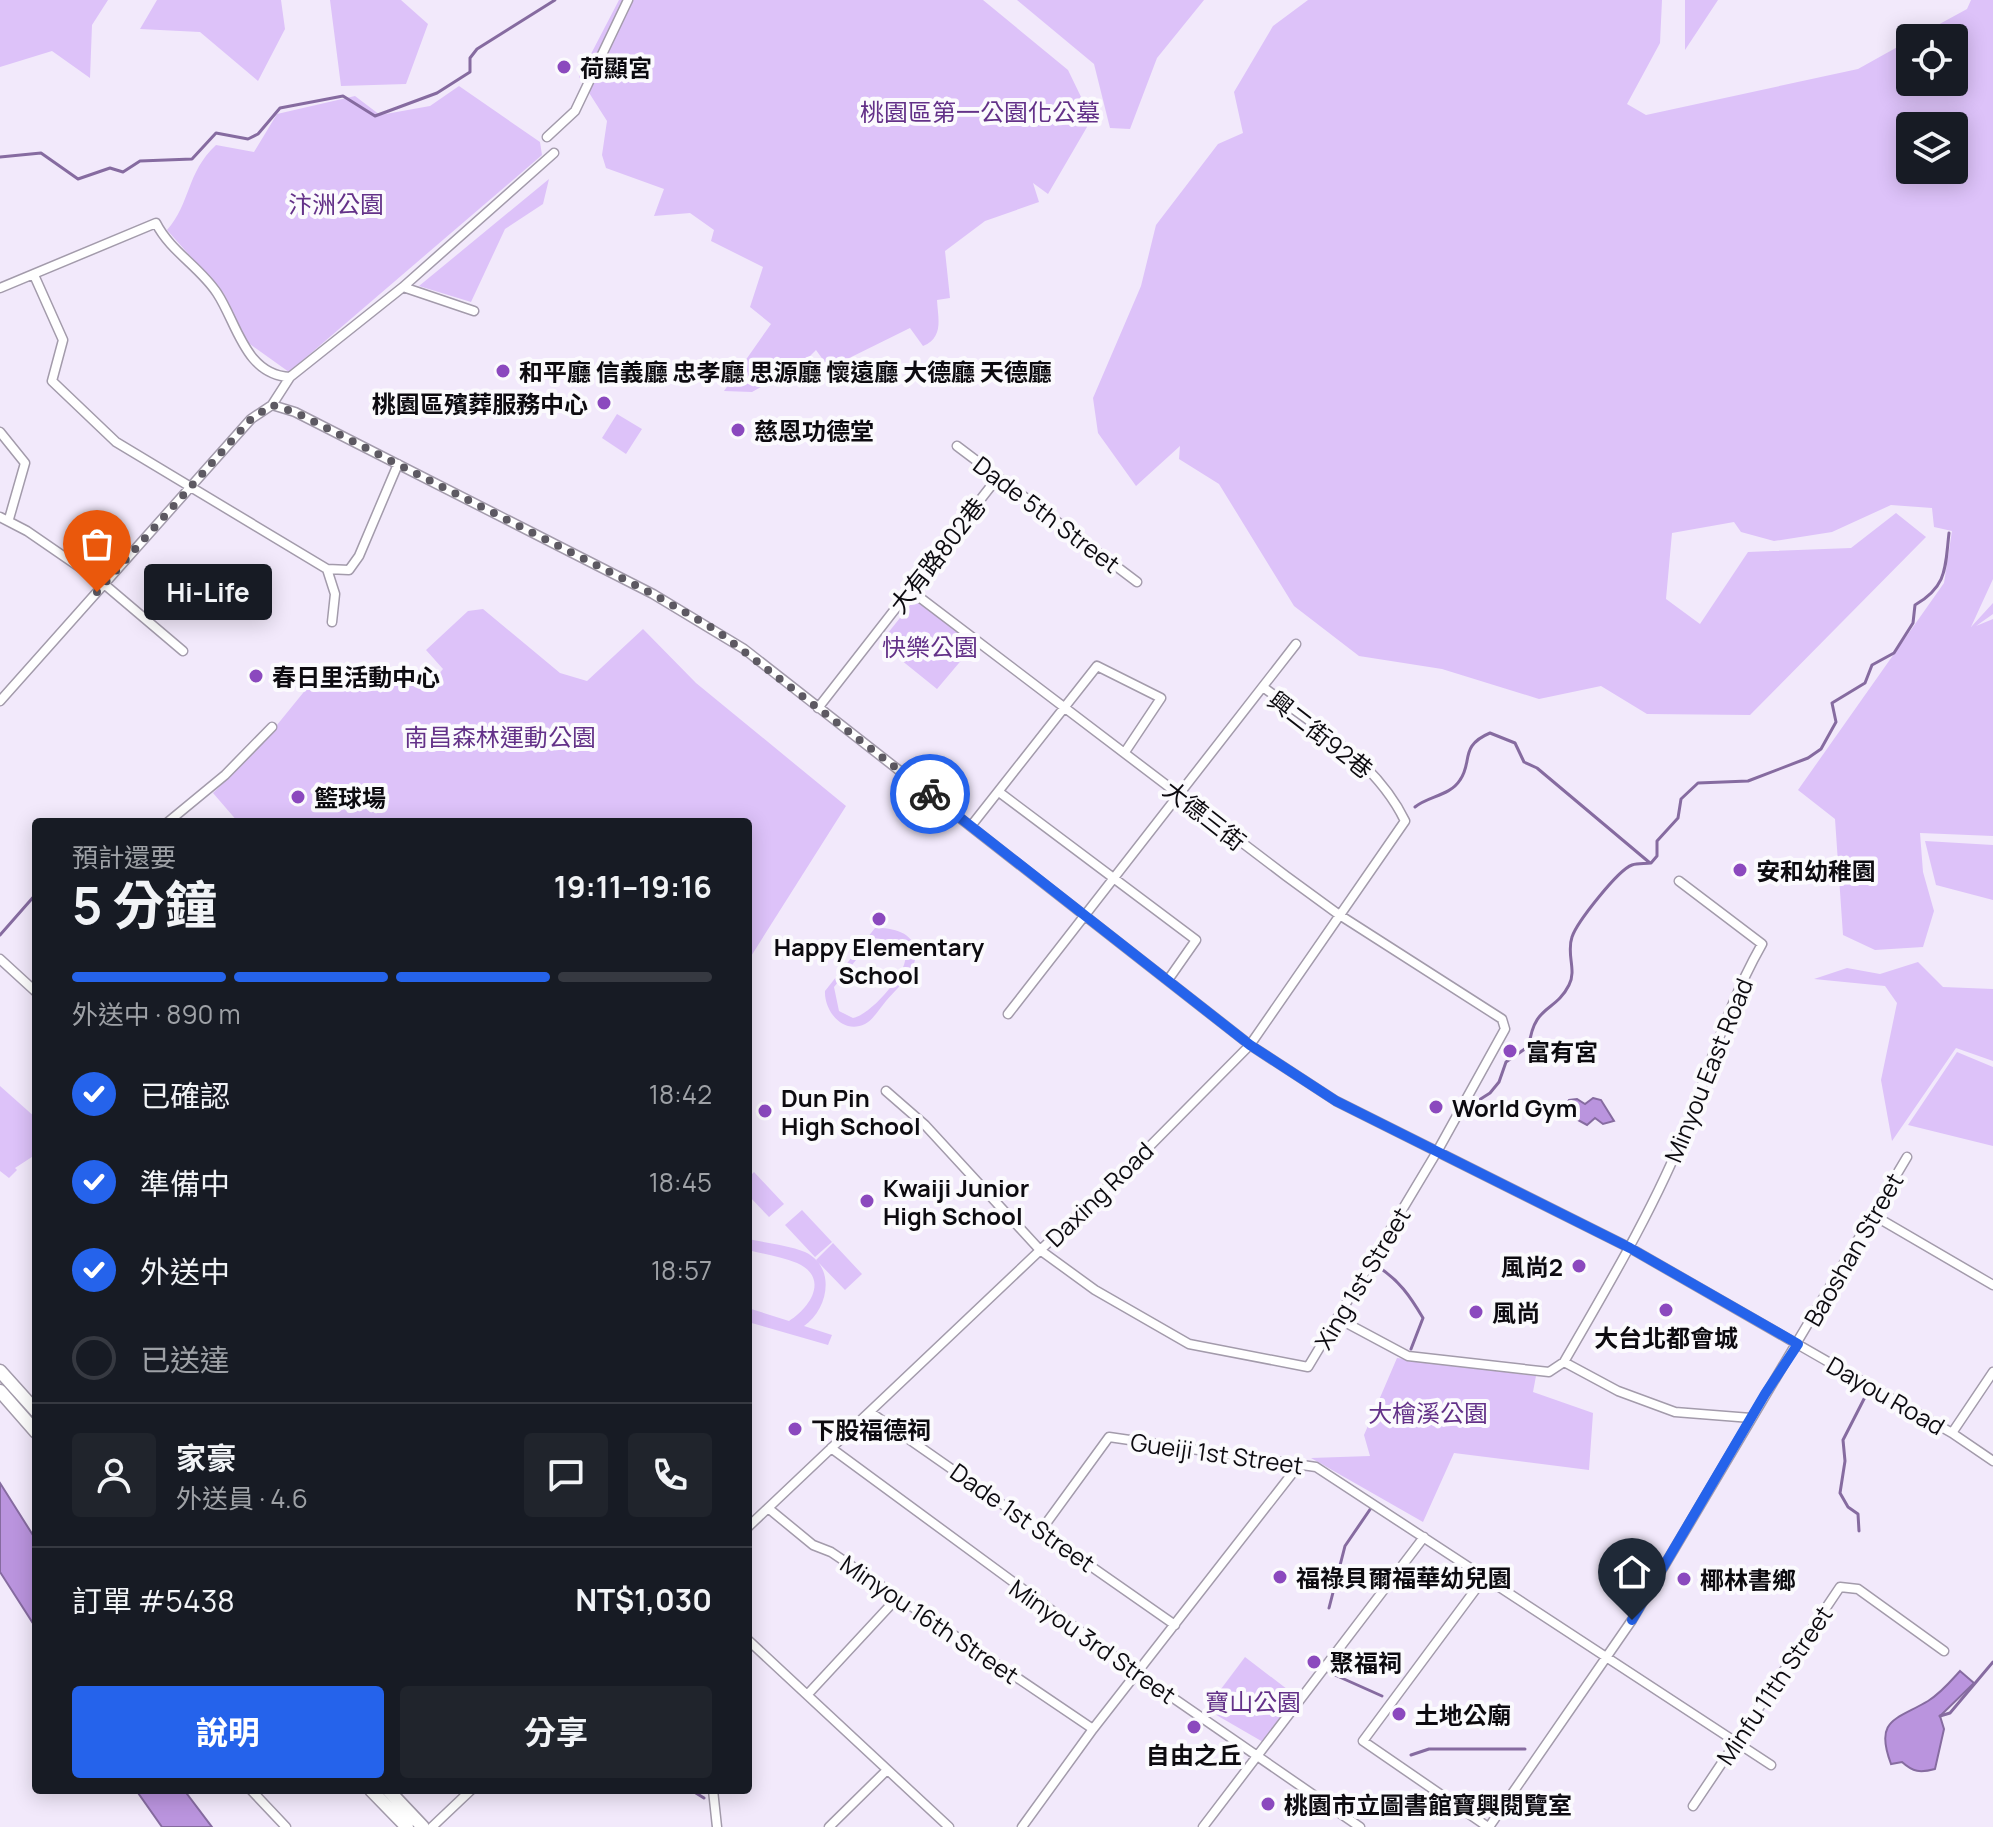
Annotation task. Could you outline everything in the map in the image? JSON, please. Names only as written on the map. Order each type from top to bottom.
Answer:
[{"type":"main road","points":[[0,1371],[32,1407]]},
{"type":"main road","points":[[0,1391],[32,1427]]},
{"type":"main road","points":[[375,1794],[407,1827]]},
{"type":"main road","points":[[392,1794],[423,1827]]},
{"type":"street","points":[[547,137],[575,111],[628,0]]},
{"type":"street","points":[[0,701],[251,419],[272,405],[290,377],[403,287],[554,153]]},
{"type":"street","points":[[0,288],[156,223],[168,241],[216,291],[238,341],[248,353],[281,376],[290,377]]},
{"type":"street","points":[[34,275],[63,340],[52,381],[116,442],[327,569],[349,570],[359,556],[398,464]]},
{"type":"street","points":[[403,287],[474,311]]},
{"type":"street","name":"Dayou Road","points":[[272,405],[295,412],[398,464],[653,594],[716,630],[1085,913],[1250,1045],[1336,1101],[1630,1248],[1952,1433],[1993,1461]]},
{"type":"street","points":[[0,432],[25,463],[4,518],[104,584],[183,651]]},
{"type":"street","name":"Dade 5th Street","points":[[957,446],[1137,582]]},
{"type":"street","name":"大有路802巷","points":[[818,708],[998,477]]},
{"type":"street","points":[[327,569],[335,594],[332,622]]},
{"type":"street","name":"大德三街","points":[[910,590],[1338,914],[1502,1019],[1505,1029]]},
{"type":"street","points":[[1008,1014],[1296,644]]},
{"type":"street","points":[[971,826],[1097,666],[1161,698],[1125,752]]},
{"type":"street","name":"興二街92巷","points":[[1263,687],[1367,766],[1392,794],[1405,821]]},
{"type":"street","points":[[173,818],[225,775],[272,727]]},
{"type":"street","points":[[999,792],[1196,940],[1168,980]]},
{"type":"street","name":"Daxing Road","points":[[752,1523],[1040,1250],[1250,1045],[1405,821]]},
{"type":"street","name":"Minyou East Road","points":[[1630,1248],[1688,1124],[1737,989],[1762,944],[1679,881]]},
{"type":"street","points":[[0,959],[32,988]]},
{"type":"street","name":"Xing 1st Street","points":[[886,1091],[925,1125],[1040,1250],[1128,1311],[1189,1344],[1308,1367],[1438,1150],[1505,1029]]},
{"type":"street","name":"Baoshan Street","points":[[1489,1827],[1606,1660],[1704,1503],[1751,1418],[1907,1157]]},
{"type":"street","points":[[1873,1215],[1993,1285]]},
{"type":"street","points":[[1337,1318],[1408,1356],[1549,1372],[1564,1362],[1630,1248]]},
{"type":"street","points":[[1564,1362],[1618,1391],[1675,1412],[1751,1418]]},
{"type":"street","points":[[1952,1433],[1993,1372]]},
{"type":"street","name":"Dade 1st Street","points":[[870,1412],[1042,1529],[1175,1625]]},
{"type":"street","name":"Gueiji 1st Street","points":[[1042,1529],[1109,1437],[1316,1467],[1606,1660],[1771,1765]]},
{"type":"street","name":"Minyou 3rd Street","points":[[831,1448],[1137,1673],[1360,1827]]},
{"type":"street","points":[[1022,1827],[1093,1729],[1298,1466]]},
{"type":"street","name":"Minyou 16th Street","points":[[768,1508],[813,1545],[831,1552],[1093,1729]]},
{"type":"street","points":[[1203,1827],[1424,1537]]},
{"type":"street","points":[[1484,1578],[1363,1741],[1489,1827]]},
{"type":"street","name":"Minfu 11th Street","points":[[1693,1806],[1840,1587],[1858,1589],[1944,1651]]},
{"type":"street","points":[[808,1694],[898,1597]]},
{"type":"street","points":[[752,1644],[949,1827]]},
{"type":"street","points":[[829,1827],[887,1770]]},
{"type":"street","points":[[255,1794],[286,1827]]},
{"type":"street","points":[[432,1827],[467,1794]]},
{"type":"street","points":[[713,1794],[717,1827]]},
{"type":"green space","points":[[0,0],[108,0],[92,25],[90,78],[52,51],[0,67]]},
{"type":"green space","points":[[157,0],[281,0],[285,29],[258,81],[200,32],[140,29]]},
{"type":"green space","points":[[330,0],[401,0],[428,24],[406,84],[341,86]]},
{"type":"green space","name":"桃園區第一公園化公墓","points":[[619,0],[983,0],[1068,70],[1083,101],[1087,127],[1048,194],[1033,183],[1039,202],[985,221],[945,251],[950,298],[937,300],[938,327],[930,342],[923,346],[910,328],[829,368],[816,350],[803,363],[752,392],[724,391],[771,324],[750,307],[763,267],[711,241],[714,230],[690,213],[654,216],[664,189],[606,168],[602,155],[607,121],[579,77]]},
{"type":"green space","points":[[1017,0],[1204,0],[1157,58],[1130,129],[1110,128],[1094,64]]},
{"type":"green space","points":[[1308,0],[1662,0],[1660,43],[1627,104],[1646,115],[1858,69],[1896,48],[1896,96],[1968,96],[1968,24],[1940,24],[1967,9],[1971,0],[1993,0],[1993,579],[1971,627],[1993,603],[1993,614],[1976,626],[1993,619],[1993,836],[1920,833],[1923,872],[1934,911],[1923,947],[1875,950],[1843,935],[1835,819],[1798,790],[1944,583],[1952,531],[1934,527],[1932,508],[1891,505],[1832,532],[1774,541],[1741,532],[1734,522],[1672,533],[1666,599],[1700,624],[1748,552],[1851,548],[1896,513],[1926,537],[1750,715],[1647,714],[1601,686],[1539,699],[1442,669],[1359,656],[1294,606],[1219,484],[1179,459],[1180,446],[1136,486],[1098,433],[1093,398],[1141,286],[1156,225],[1218,144],[1243,133],[1234,92],[1273,26]]},
{"type":"green space","points":[[1685,0],[1718,0],[1685,50]]},
{"type":"green space","name":"汴洲公園","points":[[459,86],[540,142],[542,155],[289,372],[247,342],[224,294],[167,230],[181,209],[199,166],[216,145],[254,152],[277,114],[355,96],[380,115],[430,106]]},
{"type":"green space","points":[[549,179],[543,204],[505,229],[471,302],[419,286]]},
{"type":"green space","points":[[617,414],[642,429],[626,454],[602,438]]},
{"type":"green space","name":"快樂公園","points":[[915,599],[975,644],[937,689],[880,643]]},
{"type":"green space","name":"南昌森林運動公園","points":[[483,609],[560,673],[587,681],[643,629],[696,683],[846,806],[752,955],[752,818],[235,818],[213,793],[255,752],[316,677],[330,668],[366,672],[393,667],[424,691],[443,669],[426,650],[468,611]]},
{"type":"green space","points":[[1925,841],[1993,845],[1993,900],[1936,885]]},
{"type":"green space","points":[[875,928],[893,929],[912,941],[916,957],[911,971],[865,1024],[857,1027],[842,1024],[831,1013],[825,991]],"holes":[[[874,938],[901,942],[906,956],[903,968],[884,995],[868,1010],[853,1018],[839,1011],[834,987]]]},
{"type":"green space","points":[[1918,962],[1943,987],[1993,989],[1993,1061],[1956,1048],[1892,1141],[1881,1080],[1897,1003],[1885,986],[1814,979],[1847,968],[1880,974]]},
{"type":"green space","points":[[1957,1052],[1993,1067],[1993,1146],[1908,1125]]},
{"type":"green space","points":[[0,1086],[32,1114],[32,1157],[15,1168],[17,1170],[9,1178],[0,1171]]},
{"type":"green space","points":[[754,1172],[784,1204],[769,1217],[752,1199]]},
{"type":"green space","points":[[802,1210],[832,1242],[815,1257],[785,1225]]},
{"type":"green space","points":[[752,1240],[805,1252],[822,1268],[826,1289],[823,1300],[819,1310],[804,1326],[832,1335],[828,1345],[752,1323],[752,1309],[789,1321],[804,1309],[813,1293],[813,1277],[807,1269],[779,1257],[752,1251]]},
{"type":"green space","points":[[833,1243],[862,1274],[845,1290],[816,1260]]},
{"type":"green space","name":"大檜溪公園","points":[[1397,1358],[1536,1376],[1533,1392],[1593,1413],[1589,1470],[1454,1453],[1423,1522],[1311,1458],[1370,1456],[1364,1435]]},
{"type":"green space","name":"寶山公園","points":[[1245,1657],[1296,1696],[1263,1742],[1206,1709]]},
{"type":"shaded area","points":[[1593,1098],[1601,1100],[1614,1121],[1603,1124],[1595,1118],[1587,1125],[1567,1114],[1565,1107],[1569,1100],[1577,1099],[1585,1104]]},
{"type":"shaded area","points":[[0,1483],[32,1534],[32,1622],[0,1572]]},
{"type":"shaded area","points":[[1960,1671],[1974,1683],[1940,1716],[1944,1729],[1935,1769],[1917,1771],[1902,1762],[1891,1764],[1885,1738],[1891,1723],[1933,1698]]},
{"type":"shaded area","points":[[139,1794],[187,1794],[212,1827],[162,1827]]},
{"type":"waterway","points":[[0,157],[41,153],[78,179],[110,168],[123,172],[140,161],[192,159],[216,133],[248,139],[258,134],[280,108],[343,96],[375,116],[437,93],[470,72],[470,58],[477,49],[555,0]]},
{"type":"waterway","points":[[1465,1109],[1490,1093],[1499,1082],[1506,1062],[1529,1046],[1535,1023],[1569,985],[1572,974],[1570,943],[1575,930],[1617,876],[1632,865],[1651,863],[1657,856],[1657,841],[1678,818],[1681,799],[1698,783],[1748,781],[1808,758],[1821,749],[1836,722],[1832,703],[1865,683],[1872,665],[1894,653],[1913,623],[1915,605],[1934,591],[1939,583],[1945,566],[1949,533]]},
{"type":"waterway","points":[[1415,807],[1456,785],[1464,773],[1470,749],[1490,733],[1515,743],[1524,762],[1537,768],[1650,863]]},
{"type":"waterway","points":[[0,935],[32,899]]},
{"type":"waterway","points":[[1377,1266],[1403,1289],[1423,1318],[1411,1349]]},
{"type":"waterway","points":[[1859,1531],[1858,1514],[1848,1507],[1840,1493],[1845,1461],[1843,1440],[1865,1397]]},
{"type":"waterway","points":[[1329,1608],[1345,1546],[1371,1508]]},
{"type":"waterway","points":[[1940,1716],[1950,1713],[1993,1662]]},
{"type":"waterway","points":[[1326,1671],[1382,1696]]},
{"type":"waterway","points":[[1411,1755],[1429,1749],[1525,1749]]},
{"type":"waterway","points":[[698,1794],[704,1798]]},
{"type":"way so far","points":[[97,592],[251,419],[272,405],[295,412],[449,490],[653,594],[716,630],[930,794]]},
{"type":"place","name":"荷顯宮","points":[[564,67]]},
{"type":"place","name":"和平廳 信義廳 忠孝廳 思源廳 懷遠廳 大德廳 天德廳","points":[[503,371]]},
{"type":"place","name":"桃園區殯葬服務中心","points":[[604,403]]},
{"type":"place","name":"慈恩功德堂","points":[[738,430]]},
{"type":"place","name":"Hi-Life","points":[[97,592]]},
{"type":"place","name":"春日里活動中心","points":[[256,676]]},
{"type":"place","name":"籃球場","points":[[298,797]]},
{"type":"place","name":"安和幼稚園","points":[[1740,870]]},
{"type":"place","name":"Happy Elementary School","points":[[879,919]]},
{"type":"place","name":"富有宮","points":[[1510,1051]]},
{"type":"place","name":"World Gym","points":[[1436,1107]]},
{"type":"place","name":"Dun Pin High School","points":[[765,1111]]},
{"type":"place","name":"Kwaiji Junior High School","points":[[867,1201]]},
{"type":"place","name":"風尚2","points":[[1579,1266]]},
{"type":"place","name":"大台北都會城","points":[[1666,1310]]},
{"type":"place","name":"風尚","points":[[1476,1312]]},
{"type":"place","name":"下股福德祠","points":[[795,1429]]},
{"type":"place","name":"福祿貝爾福華幼兒園","points":[[1280,1577]]},
{"type":"place","name":"椰林書鄉","points":[[1684,1579]]},
{"type":"place","name":"聚福祠","points":[[1314,1662]]},
{"type":"place","name":"土地公廟","points":[[1399,1714]]},
{"type":"place","name":"自由之丘","points":[[1194,1727]]},
{"type":"place","name":"桃園市立圖書館寶興閱覽室","points":[[1268,1804]]},
{"type":"route","points":[[930,794],[1250,1045],[1336,1101],[1630,1248],[1798,1344],[1765,1394],[1704,1503],[1632,1620]]}]
